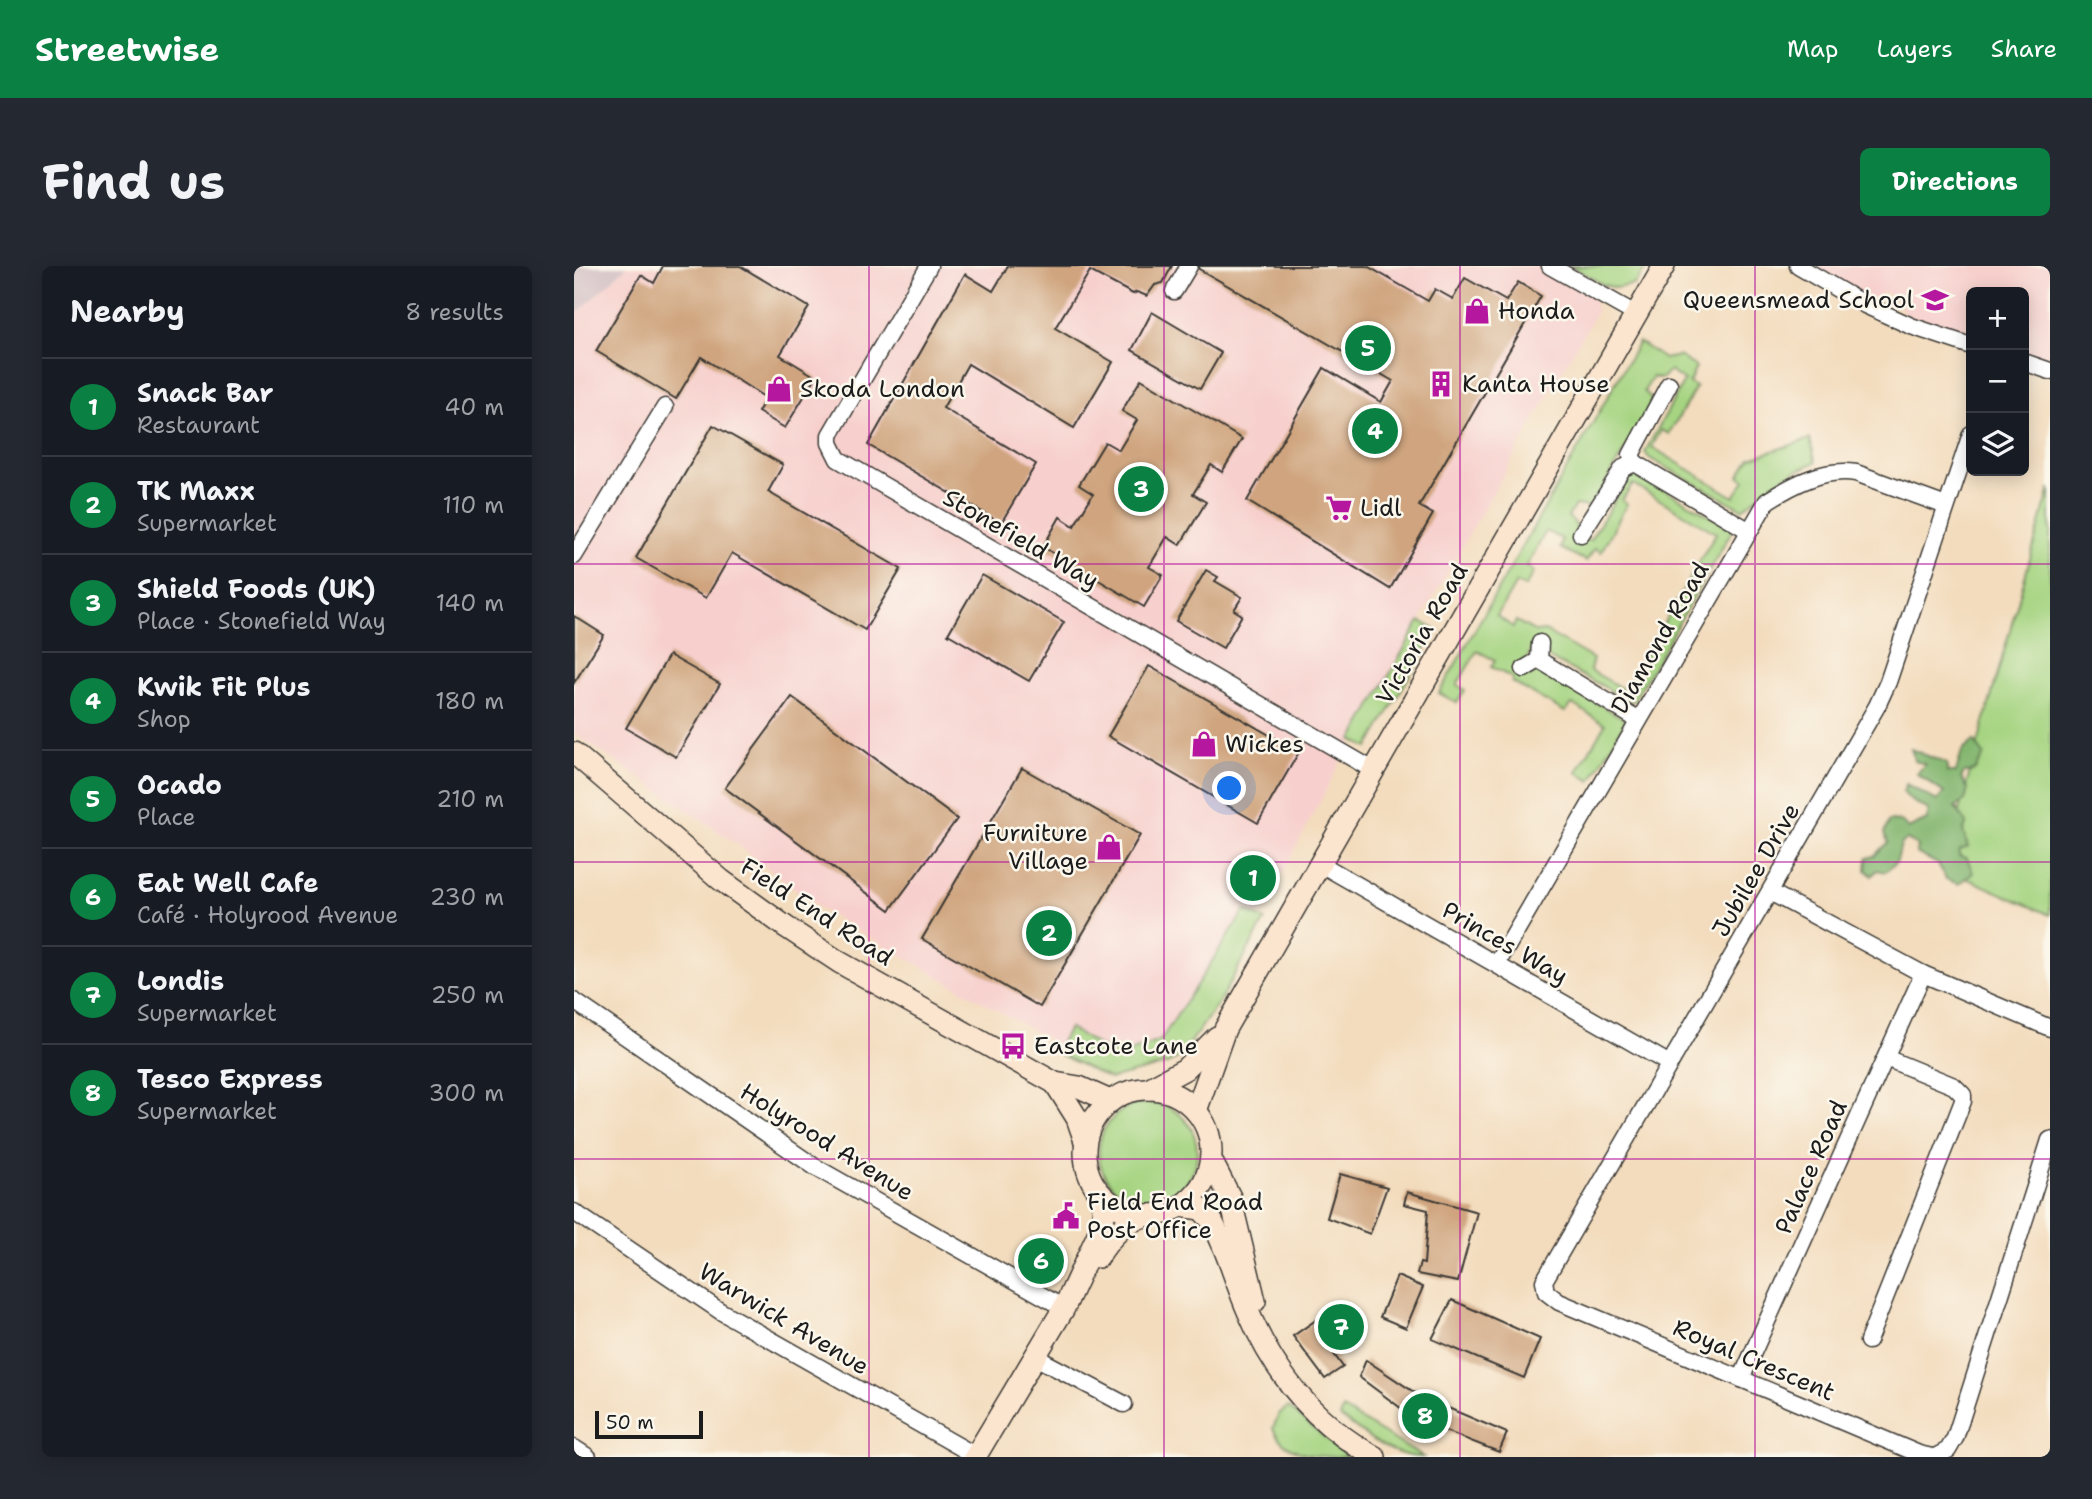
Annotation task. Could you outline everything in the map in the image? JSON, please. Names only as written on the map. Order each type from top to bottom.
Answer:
[{"type":"street","name":"Stonefield Way","points":[[929,266],[830,435],[830,443],[838,459],[1373,770]]},
{"type":"street","points":[[1174,292],[1189,266]]},
{"type":"street","points":[[1550,266],[1637,315]]},
{"type":"street","name":"Victoria Road","points":[[1196,1111],[1226,1028],[1664,266]]},
{"type":"street","points":[[1798,266],[1864,306],[1911,326],[1966,343]]},
{"type":"street","points":[[2029,364],[2050,371]]},
{"type":"street","points":[[1670,384],[1631,455],[1635,463],[1748,530]]},
{"type":"street","points":[[574,556],[665,407]]},
{"type":"street","name":"Jubilee Drive","points":[[1559,1302],[1546,1292],[1544,1281],[1552,1264],[1770,892],[1882,694],[1966,448]]},
{"type":"street","points":[[1581,534],[1623,468],[1635,463]]},
{"type":"street","name":"Diamond Road","points":[[1497,964],[1767,501],[1801,483],[1841,471],[1946,506]]},
{"type":"street","points":[[1539,660],[1540,643]]},
{"type":"street","points":[[1539,660],[1638,720]]},
{"type":"street","points":[[1524,669],[1539,660]]},
{"type":"street","name":"Field End Road","points":[[574,753],[720,880],[786,927],[858,973],[1055,1083],[1079,1087],[1110,1101]]},
{"type":"street","name":"Princes Way","points":[[1320,863],[1668,1063]]},
{"type":"street","points":[[1770,892],[1923,974],[2050,1028]]},
{"type":"street","name":"Palace Road","points":[[1741,1379],[1923,974]]},
{"type":"street","name":"Holyrood Avenue","points":[[574,1001],[816,1167],[1064,1308]]},
{"type":"street","name":"Victoria Road","points":[[1148,1089],[1185,1069],[1226,1028]]},
{"type":"street","points":[[1868,1341],[1963,1101],[1960,1090],[1954,1086],[1886,1058]]},
{"type":"street","name":"Field End Road","points":[[1055,1083],[1077,1118],[1085,1141]]},
{"type":"street","points":[[1149,1214],[1131,1212],[1114,1205],[1101,1194],[1090,1176],[1085,1141],[1096,1116],[1110,1101],[1128,1092],[1148,1089],[1174,1095],[1196,1111],[1209,1136],[1210,1160],[1204,1181],[1194,1195],[1180,1206]]},
{"type":"street","name":"Royal Crescent","points":[[1559,1302],[1741,1379],[1938,1456],[1948,1450],[1955,1438],[2050,1140]]},
{"type":"street","points":[[1210,1160],[1230,1197],[1270,1357]]},
{"type":"street","points":[[976,1456],[1037,1358],[1064,1308],[1100,1230],[1104,1216],[1101,1194]]},
{"type":"street","points":[[1064,1308],[1115,1233],[1135,1218],[1180,1206],[1201,1209],[1212,1222],[1270,1357],[1293,1391],[1320,1418],[1375,1457]]},
{"type":"street","name":"Warwick Avenue","points":[[574,1212],[720,1311],[976,1456]]},
{"type":"street","points":[[1037,1358],[1125,1404]]},
{"type":"street","points":[[574,1448],[588,1457]]},
{"type":"shaded area","points":[[574,266],[627,266],[574,316]]},
{"type":"shaded area","points":[[627,266],[1591,266],[1596,312],[1352,740],[1269,899],[1185,1033],[1098,1068],[822,910],[738,845],[574,733],[574,316]]},
{"type":"shaded area","name":"Queensmead School","points":[[1814,266],[2050,266],[2050,362],[2029,354],[2029,287],[1966,287],[1966,333],[1906,315],[1900,306],[1902,301],[1885,292],[1870,300]]},
{"type":"green space","points":[[1571,266],[1647,266],[1635,284],[1616,288],[1604,285]]},
{"type":"green space","points":[[1639,342],[1664,359],[1679,356],[1696,367],[1689,383],[1696,387],[1669,434],[1661,430],[1652,447],[1734,497],[1745,480],[1739,476],[1750,458],[1810,439],[1816,462],[1783,477],[1742,509],[1649,458],[1645,452],[1684,381],[1670,371],[1661,379],[1653,377],[1644,391],[1653,400],[1592,507],[1575,505],[1568,517],[1574,522],[1582,540],[1590,540],[1630,476],[1638,474],[1733,529],[1633,702],[1547,657],[1533,643],[1529,655],[1521,665],[1528,677],[1540,670],[1626,720],[1591,781],[1577,772],[1605,724],[1572,704],[1565,712],[1512,682],[1513,678],[1491,667],[1495,660],[1477,651],[1457,685],[1465,690],[1457,703],[1439,693]],"holes":[[[1633,484],[1716,533],[1625,690],[1590,670],[1593,659],[1545,631],[1536,632],[1516,621],[1513,627],[1497,616],[1516,583],[1525,587],[1534,572],[1527,566],[1546,531],[1562,539],[1560,548],[1586,561],[1595,548],[1601,552],[1627,504],[1622,500]]]},
{"type":"green space","points":[[2050,488],[2050,915],[1943,868]]},
{"type":"green space","points":[[1420,621],[1436,630],[1368,748],[1352,740]]},
{"type":"green space","points":[[1974,741],[1984,755],[1975,770],[1964,773],[1961,778],[1968,789],[1965,801],[1955,807],[1967,823],[1963,831],[1968,847],[1960,850],[1959,856],[1967,858],[1973,873],[1959,884],[1946,879],[1938,864],[1916,853],[1917,846],[1907,840],[1901,844],[1897,861],[1886,872],[1877,870],[1872,876],[1866,870],[1867,858],[1874,856],[1888,842],[1884,833],[1889,821],[1902,822],[1908,829],[1927,820],[1929,810],[1910,800],[1903,792],[1906,784],[1937,801],[1944,793],[1917,774],[1925,764],[1915,761],[1911,749],[1947,764],[1947,772],[1956,772],[1962,751]]},
{"type":"green space","points":[[1245,910],[1265,920],[1219,1002],[1181,1056],[1167,1064],[1110,1079],[1055,1052],[1069,1028],[1104,1049],[1130,1052],[1161,1040]]},
{"type":"green space","points":[[1148,1103],[1167,1107],[1183,1117],[1193,1133],[1197,1152],[1193,1171],[1183,1187],[1167,1197],[1148,1201],[1129,1197],[1113,1187],[1103,1171],[1099,1152],[1103,1133],[1113,1117],[1129,1107]]},
{"type":"green space","points":[[1288,1407],[1348,1457],[1304,1453],[1286,1445],[1278,1438],[1273,1428],[1279,1414]]},
{"type":"green space","points":[[1343,1409],[1423,1457],[1400,1453],[1379,1444],[1340,1417]]},
{"type":"building","points":[[663,266],[740,266],[809,307],[780,355],[816,377],[785,428],[758,412],[766,398],[701,357],[676,399],[596,351],[641,275],[654,283]]},
{"type":"building","points":[[1008,266],[1172,266],[1163,283],[1155,285],[1147,296],[1137,292],[1133,294],[1090,271],[1055,328],[1113,362],[1074,428],[968,364],[943,408],[1036,464],[1001,523],[868,445],[965,274],[993,291]]},
{"type":"building","points":[[1199,266],[1367,266],[1428,301],[1435,289],[1453,299],[1465,278],[1506,301],[1518,282],[1541,296],[1419,506],[1433,514],[1390,589],[1247,501],[1324,368],[1381,402],[1393,381],[1199,269]]},
{"type":"building","points":[[1152,312],[1221,353],[1200,389],[1132,350]]},
{"type":"building","points":[[1141,379],[1242,439],[1222,472],[1211,465],[1193,494],[1206,502],[1180,545],[1167,537],[1149,567],[1163,575],[1144,607],[1043,547],[1060,517],[1074,526],[1093,494],[1079,485],[1105,442],[1119,450],[1137,420],[1122,411]]},
{"type":"building","points":[[713,425],[783,465],[768,492],[901,569],[865,630],[732,553],[706,598],[636,558]]},
{"type":"building","points":[[1206,570],[1218,577],[1215,581],[1242,597],[1234,610],[1242,615],[1223,648],[1176,621]]},
{"type":"building","points":[[982,575],[1064,622],[1029,681],[948,634]]},
{"type":"building","points":[[574,616],[604,635],[574,683]]},
{"type":"building","points":[[669,655],[720,684],[676,757],[626,728]]},
{"type":"building","name":"Wickes","points":[[1149,666],[1299,752],[1258,823],[1108,736]]},
{"type":"building","points":[[792,697],[957,819],[890,910],[725,788]]},
{"type":"building","points":[[1022,768],[1140,835],[1040,1007],[922,939]]},
{"type":"building","points":[[1340,1174],[1387,1187],[1370,1234],[1327,1218]]},
{"type":"building","points":[[1407,1192],[1477,1212],[1458,1282],[1417,1274],[1420,1263],[1424,1264],[1428,1210],[1404,1204]]},
{"type":"building","points":[[1397,1276],[1423,1287],[1406,1328],[1380,1317]]},
{"type":"building","points":[[1452,1300],[1540,1339],[1524,1378],[1432,1339]]},
{"type":"building","points":[[1339,1304],[1356,1331],[1331,1350],[1343,1367],[1325,1379],[1293,1336]]},
{"type":"building","points":[[1366,1360],[1420,1396],[1507,1433],[1499,1452],[1417,1420],[1359,1377]]},
{"type":"place","name":"Queensmead School","points":[[1935,300]]},
{"type":"place","name":"Honda","points":[[1477,311]]},
{"type":"place","name":"Ocado","points":[[1368,348]]},
{"type":"place","name":"Kanta House","points":[[1441,384]]},
{"type":"place","name":"Skoda London","points":[[779,389]]},
{"type":"place","name":"Kwik Fit Plus","points":[[1375,431]]},
{"type":"place","name":"Shield Foods (UK)","points":[[1141,489]]},
{"type":"place","name":"Lidl","points":[[1339,508]]},
{"type":"place","name":"Wickes","points":[[1204,744]]},
{"type":"place","name":"Furniture Village","points":[[1109,847]]},
{"type":"place","name":"Snack Bar","points":[[1253,878]]},
{"type":"place","name":"TK Maxx","points":[[1049,933]]},
{"type":"place","name":"Eastcote Lane","points":[[1013,1046]]},
{"type":"place","name":"Field End Road Post Office","points":[[1066,1216]]},
{"type":"place","name":"Eat Well Cafe","points":[[1041,1261]]},
{"type":"place","name":"Londis","points":[[1341,1327]]},
{"type":"place","name":"Tesco Express","points":[[1425,1416]]}]
